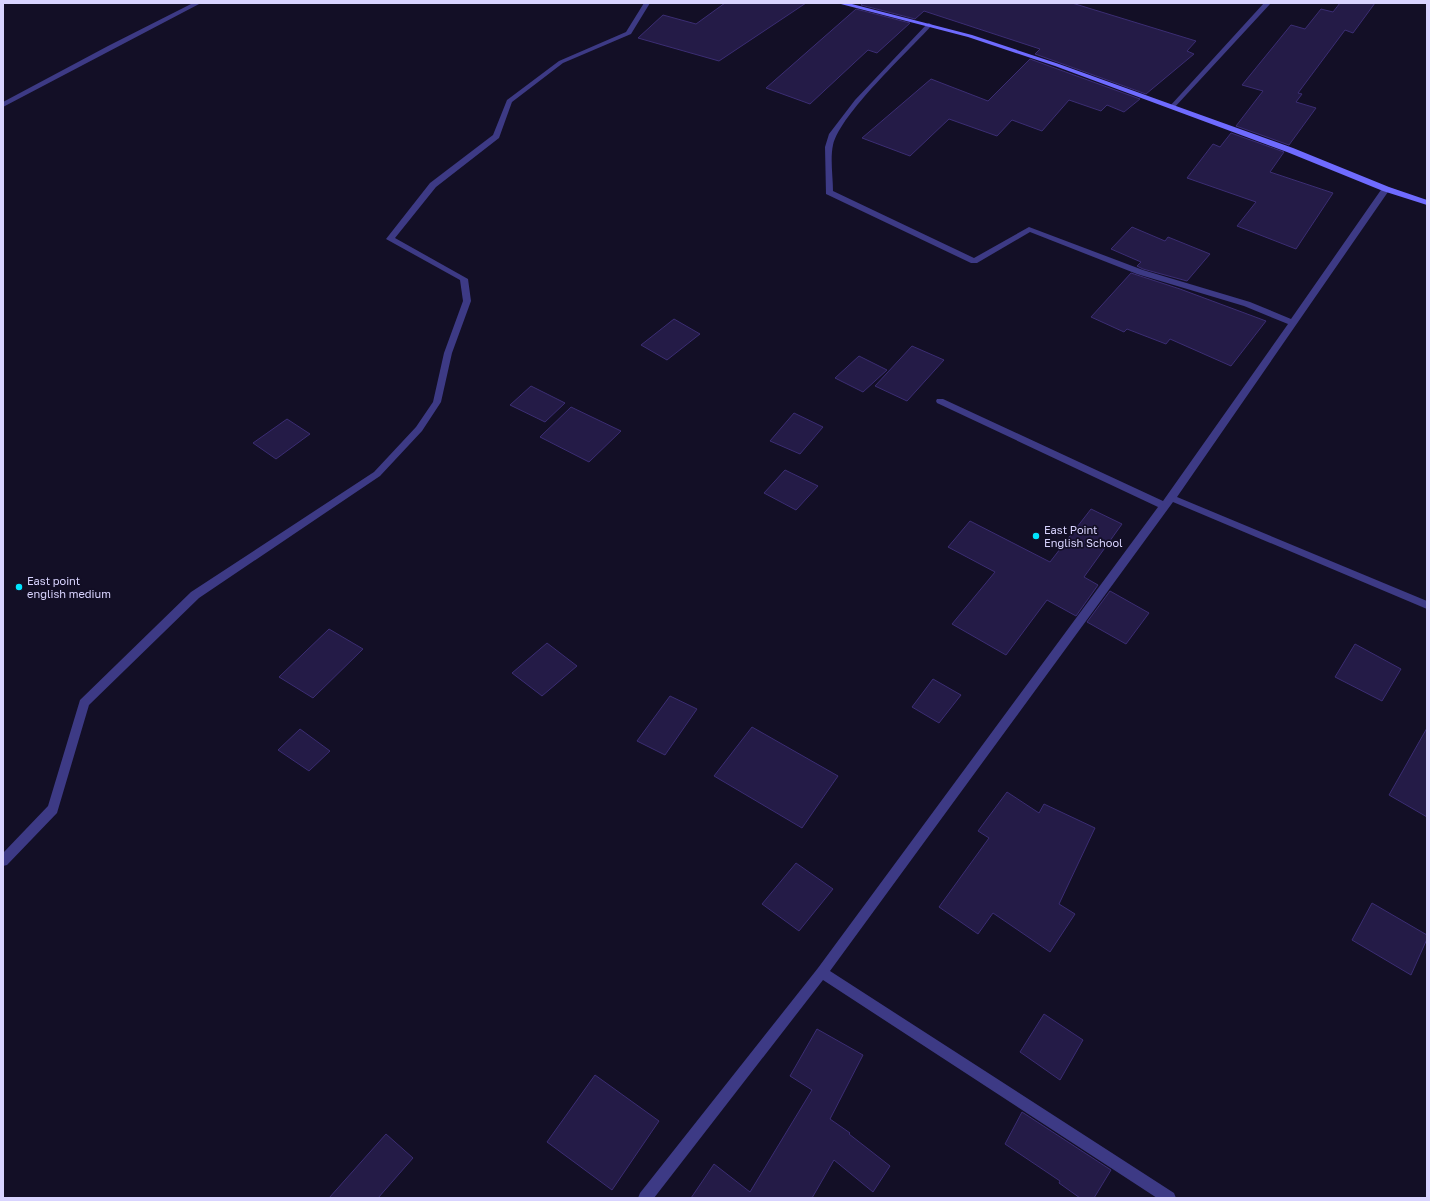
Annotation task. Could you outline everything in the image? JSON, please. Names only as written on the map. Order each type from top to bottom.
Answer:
[{"type":"street","points":[[3,105],[110,47],[198,3]]},
{"type":"street","points":[[3,861],[53,809],[84,703],[195,595],[377,474],[420,429],[437,402],[448,353],[467,301],[464,279],[390,239],[433,185],[496,136],[509,101],[561,62],[628,32],[647,3]]},
{"type":"street","points":[[840,3],[929,25],[1029,55],[1290,150],[1386,189],[1427,203]]},
{"type":"street","points":[[1172,107],[1268,3]]},
{"type":"street","points":[[929,25],[857,101],[833,134],[829,147],[828,192],[974,261],[1029,228],[1140,272],[1247,304],[1293,323]]},
{"type":"street","points":[[645,1198],[822,972],[1167,502],[1386,189]]},
{"type":"street","points":[[940,401],[1167,502],[1427,605]]},
{"type":"street","points":[[822,972],[1169,1198]]},
{"type":"building","points":[[725,3],[806,3],[719,61],[638,38],[663,15],[696,24]]},
{"type":"building","points":[[863,3],[1072,3],[1196,41],[1187,51],[1194,54],[1146,94],[1035,54],[1040,49],[924,11],[915,19],[861,5]]},
{"type":"building","points":[[1340,3],[1375,3],[1353,33],[1345,30],[1298,93],[1302,94],[1296,102],[1316,108],[1289,145],[1236,126],[1263,91],[1242,85],[1291,25],[1305,29],[1321,9],[1333,12]]},
{"type":"building","points":[[856,9],[910,23],[877,53],[868,50],[810,104],[766,88]]},
{"type":"building","points":[[1030,59],[1140,99],[1124,112],[1107,105],[1101,111],[1069,100],[1042,131],[1012,120],[997,136],[949,119],[910,156],[862,138],[931,79],[988,101]]},
{"type":"building","points":[[1231,133],[1284,152],[1270,172],[1333,193],[1296,249],[1237,226],[1256,202],[1187,178],[1213,144],[1220,147]]},
{"type":"building","points":[[1132,227],[1165,241],[1168,237],[1210,254],[1187,281],[1143,269],[1137,266],[1141,262],[1111,249]]},
{"type":"building","points":[[1131,273],[1180,289],[1266,321],[1231,366],[1170,339],[1166,344],[1127,329],[1124,332],[1091,317]]},
{"type":"building","points":[[674,319],[700,334],[667,360],[641,345]]},
{"type":"building","points":[[912,346],[944,360],[907,401],[875,386]]},
{"type":"building","points":[[859,356],[887,370],[863,392],[835,378]]},
{"type":"building","points":[[531,386],[565,403],[545,422],[510,405]]},
{"type":"building","points":[[571,407],[621,431],[589,462],[540,437]]},
{"type":"building","points":[[794,413],[823,427],[800,454],[770,441]]},
{"type":"building","points":[[287,419],[310,434],[276,459],[253,443]]},
{"type":"building","points":[[785,470],[818,486],[796,510],[764,493]]},
{"type":"building","points":[[1091,509],[1122,524],[1084,577],[1098,585],[1076,616],[1047,600],[1006,655],[952,624],[995,572],[948,547],[970,521],[1050,562]]},
{"type":"building","points":[[1110,591],[1149,613],[1126,644],[1087,622]]},
{"type":"building","points":[[329,629],[363,649],[313,698],[279,677]]},
{"type":"building","points":[[547,643],[577,666],[542,696],[512,673]]},
{"type":"building","points":[[1355,644],[1401,669],[1382,701],[1335,677]]},
{"type":"building","points":[[933,679],[961,695],[939,723],[912,707]]},
{"type":"building","points":[[670,696],[697,709],[665,755],[637,741]]},
{"type":"building","points":[[752,727],[838,776],[802,828],[714,776]]},
{"type":"building","points":[[1427,728],[1427,817],[1389,795]]},
{"type":"building","points":[[300,729],[330,751],[309,771],[278,750]]},
{"type":"building","points":[[1007,792],[1039,813],[1044,804],[1095,828],[1059,904],[1075,914],[1050,952],[993,913],[978,934],[939,907],[989,838],[978,831]]},
{"type":"building","points":[[796,863],[833,889],[799,931],[762,904]]},
{"type":"building","points":[[1372,903],[1427,935],[1427,939],[1411,975],[1352,940]]},
{"type":"building","points":[[1044,1014],[1083,1040],[1060,1080],[1020,1052]]},
{"type":"building","points":[[817,1029],[863,1055],[830,1119],[850,1133],[849,1134],[890,1166],[873,1192],[834,1160],[812,1198],[691,1198],[714,1164],[750,1192],[812,1090],[790,1076]]},
{"type":"building","points":[[595,1075],[659,1121],[612,1190],[547,1142]]},
{"type":"building","points":[[1022,1112],[1111,1170],[1094,1198],[1080,1198],[1059,1183],[1060,1181],[1005,1144]]},
{"type":"building","points":[[386,1134],[413,1158],[378,1198],[329,1198]]},
{"type":"place","name":"East Point English School","points":[[1036,536]]},
{"type":"place","name":"East point english medium","points":[[19,587]]}]
